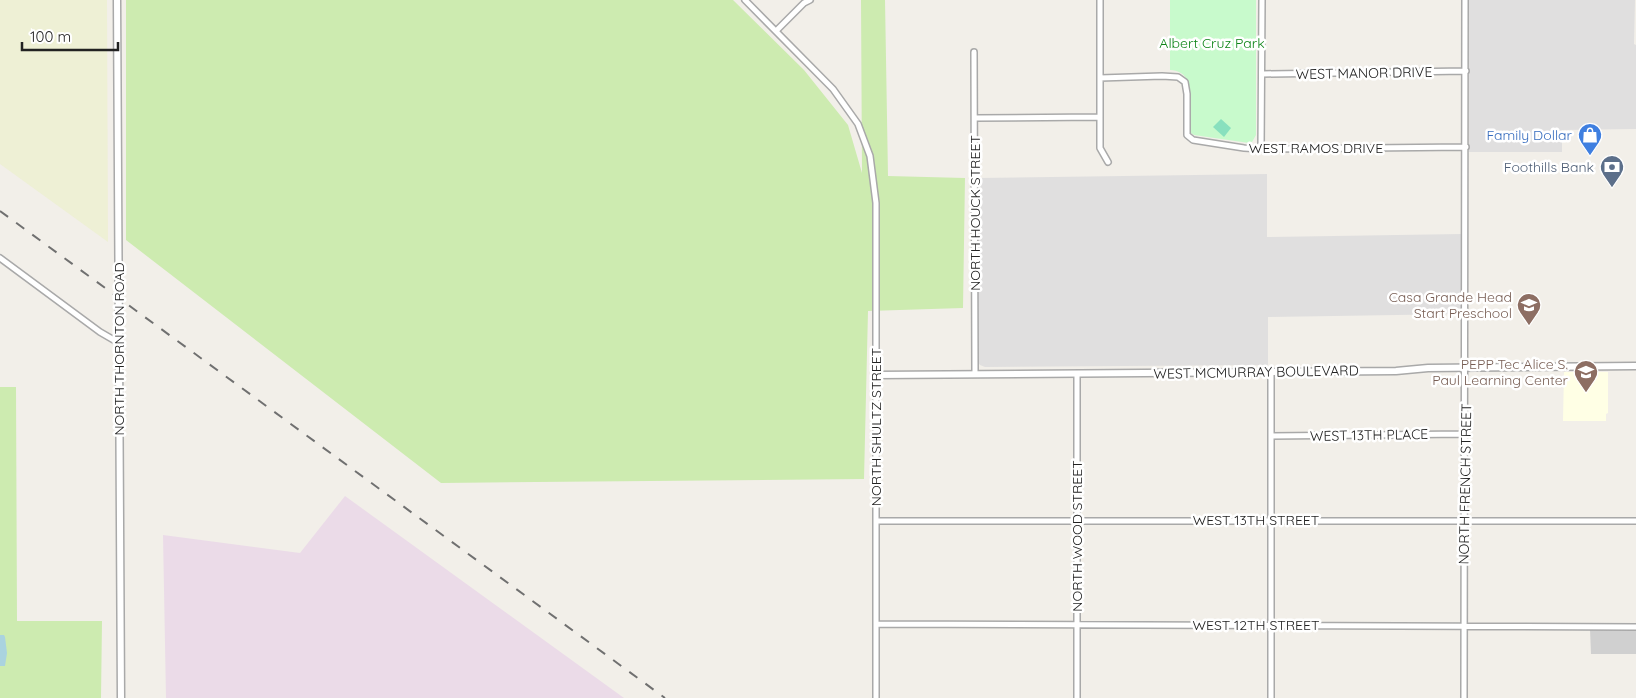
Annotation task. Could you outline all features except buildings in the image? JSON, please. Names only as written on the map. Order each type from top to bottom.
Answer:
[{"type":"street","name":"NORTH THORNTON ROAD","points":[[118,0],[121,698]]},
{"type":"street","name":"NORTH SHULTZ STREET","points":[[745,0],[833,89],[858,124],[870,156],[876,203],[876,698]]},
{"type":"street","points":[[776,31],[810,0]]},
{"type":"street","points":[[1100,0],[1100,148],[1108,162]]},
{"type":"street","points":[[1261,149],[1262,0]]},
{"type":"street","name":"NORTH FRENCH STREET","points":[[1464,698],[1466,434],[1465,0]]},
{"type":"street","name":"NORTH HOUCK STREET","points":[[974,52],[974,374]]},
{"type":"street","name":"WEST MANOR DRIVE","points":[[1263,74],[1466,71]]},
{"type":"street","name":"WEST RAMOS DRIVE","points":[[1100,78],[1178,77],[1184,82],[1187,94],[1187,136],[1193,140],[1261,149],[1466,147]]},
{"type":"street","points":[[975,118],[1100,117]]},
{"type":"street","points":[[0,258],[119,344]]},
{"type":"street","name":"WEST MCMURRAY BOULEVARD","points":[[876,375],[1396,371],[1428,368],[1636,366]]},
{"type":"street","points":[[1271,372],[1272,698]]},
{"type":"street","name":"NORTH WOOD STREET","points":[[1077,374],[1077,698]]},
{"type":"street","name":"WEST 13TH PLACE","points":[[1271,436],[1466,434]]},
{"type":"street","name":"WEST 13TH STREET","points":[[876,521],[1636,521]]},
{"type":"street","name":"WEST 12TH STREET","points":[[876,624],[1636,627]]},
{"type":"shaded area","points":[[0,0],[107,0],[108,242],[0,164]]},
{"type":"shaded area","points":[[1469,0],[1635,0],[1636,129],[1562,130],[1562,152],[1469,152]]},
{"type":"shaded area","points":[[1267,174],[1267,237],[1461,234],[1461,314],[1268,317],[1268,365],[985,367],[977,361],[978,178]]},
{"type":"shaded area","name":"PEPP Tec Alice S. Paul Learning Center","points":[[1564,372],[1608,372],[1608,413],[1606,414],[1606,421],[1563,421]]},
{"type":"shaded area","points":[[345,496],[624,698],[166,698],[163,535],[300,553]]},
{"type":"shaded area","points":[[1590,629],[1636,630],[1636,654],[1591,654]]},
{"type":"green space","points":[[126,0],[733,0],[804,70],[848,125],[862,173],[861,0],[885,0],[888,176],[965,178],[963,308],[868,311],[864,479],[441,483],[126,240]]},
{"type":"green space","name":"Albert Cruz Park","points":[[1170,0],[1256,0],[1256,135],[1252,142],[1194,135],[1191,133],[1189,86],[1186,78],[1180,72],[1170,70]]},
{"type":"green space","points":[[1221,119],[1231,128],[1224,137],[1213,127]]},
{"type":"green space","points":[[0,387],[16,387],[17,621],[102,621],[101,698],[0,698]]},
{"type":"water","points":[[0,635],[5,637],[7,653],[5,666],[0,666]]},
{"type":"railway","points":[[0,211],[665,698]]},
{"type":"place","name":"Family Dollar","points":[[1590,156]]},
{"type":"place","name":"Foothills Bank","points":[[1612,188]]},
{"type":"place","name":"Casa Grande Head Start Preschool","points":[[1529,326]]},
{"type":"place","name":"PEPP Tec Alice S. Paul Learning Center","points":[[1586,393]]}]
